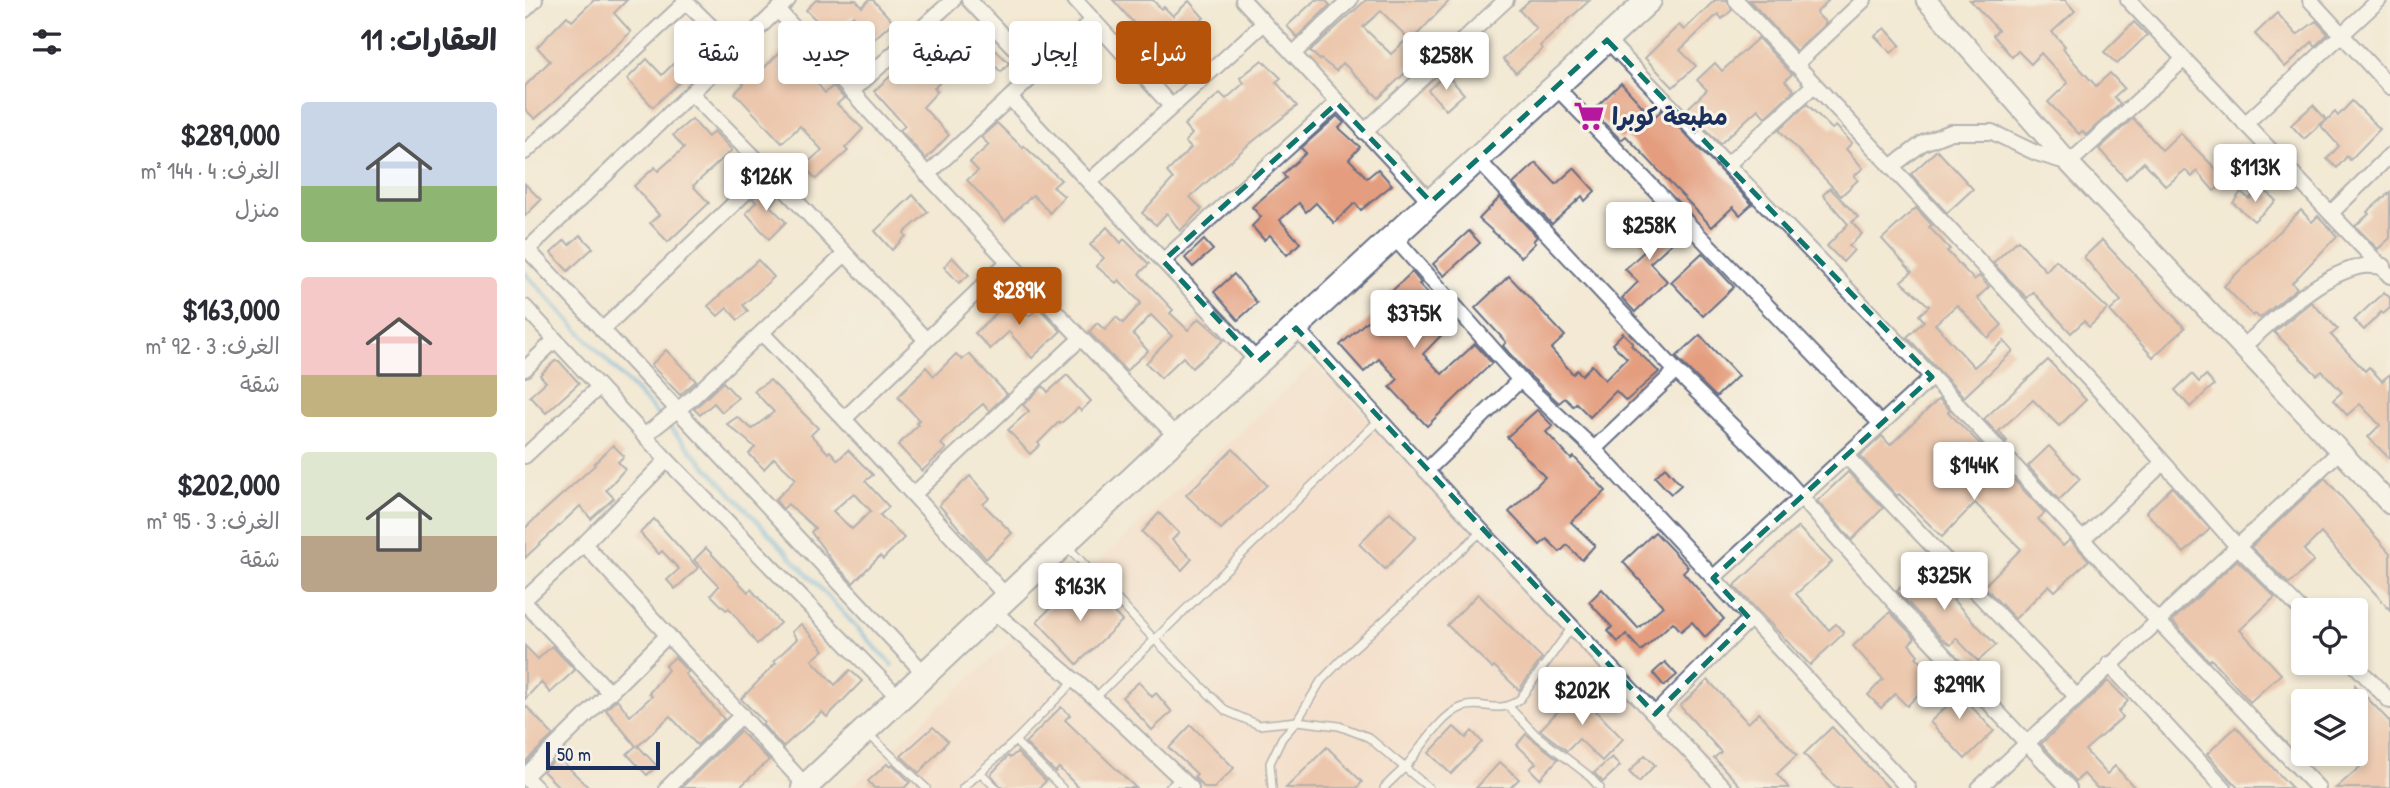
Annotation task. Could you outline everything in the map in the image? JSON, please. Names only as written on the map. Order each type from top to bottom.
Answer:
[{"type":"highway","points":[[805,787],[1649,0]]},
{"type":"street","points":[[525,10],[535,0]]},
{"type":"street","points":[[851,92],[953,0]]},
{"type":"street","points":[[969,0],[1009,42]]},
{"type":"street","points":[[1075,0],[1171,106]]},
{"type":"street","points":[[1243,0],[1431,202]]},
{"type":"street","points":[[1364,132],[1506,0]]},
{"type":"street","points":[[1736,0],[2100,392],[2237,546],[2291,600]]},
{"type":"street","points":[[1795,65],[1864,0]]},
{"type":"street","points":[[2310,0],[2390,87]]},
{"type":"street","points":[[2245,124],[2379,0]]},
{"type":"street","points":[[525,152],[685,1],[706,21]]},
{"type":"street","points":[[1293,54],[1346,1]]},
{"type":"street","points":[[1931,2],[2069,163],[2390,504]]},
{"type":"street","points":[[2132,2],[2183,60],[2387,269]]},
{"type":"street","points":[[764,23],[783,5],[851,92],[1080,339],[1177,438]]},
{"type":"street","points":[[1089,182],[1264,23]]},
{"type":"street","points":[[1607,40],[1932,377],[2158,621],[2318,788]]},
{"type":"street","points":[[2069,163],[2183,60]]},
{"type":"street","points":[[702,84],[526,249],[925,674]]},
{"type":"street","points":[[927,175],[1027,84]]},
{"type":"street","points":[[1727,165],[1814,85]]},
{"type":"street","points":[[1556,87],[1881,424]]},
{"type":"street","points":[[692,94],[926,340]]},
{"type":"street","points":[[1011,99],[1258,362]]},
{"type":"street","points":[[1163,261],[1337,103]]},
{"type":"street","points":[[1891,167],[1923,143],[1951,132],[1992,132],[2036,153],[2069,163]]},
{"type":"street","points":[[2331,213],[2390,155]]},
{"type":"street","points":[[1478,160],[1676,371],[1778,471],[1895,603],[2069,788]]},
{"type":"street","points":[[602,330],[768,171]]},
{"type":"street","points":[[1394,237],[1520,380],[1594,449],[1908,788]]},
{"type":"street","points":[[644,436],[677,411],[845,254]]},
{"type":"street","points":[[844,419],[1008,262]]},
{"type":"street","points":[[2241,348],[2312,289],[2365,265],[2387,269]]},
{"type":"street","points":[[525,307],[644,436],[899,698]]},
{"type":"street","points":[[1296,328],[1426,471],[1724,788]]},
{"type":"street","points":[[762,333],[913,494],[999,604],[1074,681],[1186,783]]},
{"type":"street","points":[[913,494],[1080,339]]},
{"type":"street","points":[[525,369],[555,340]]},
{"type":"street","points":[[1594,449],[1676,371]]},
{"type":"street","points":[[1713,578],[1932,377]]},
{"type":"street","points":[[1426,471],[1520,380]]},
{"type":"street","points":[[525,456],[599,387]]},
{"type":"street","points":[[1979,788],[2340,451]]},
{"type":"street","points":[[1846,456],[2076,696]]},
{"type":"street","points":[[609,692],[525,601],[667,460]]},
{"type":"street","points":[[2083,539],[2162,463]]},
{"type":"street","points":[[585,544],[805,787]]},
{"type":"street","points":[[1655,714],[1750,619]]},
{"type":"street","points":[[536,788],[525,776],[668,635]]},
{"type":"street","points":[[2109,664],[2224,788]]},
{"type":"street","points":[[2365,675],[2390,701]]},
{"type":"street","points":[[667,788],[742,715]]},
{"type":"lane","points":[[1095,698],[1379,420]]},
{"type":"lane","points":[[1272,788],[1270,764],[1282,738],[1297,721],[1321,681],[1482,531]]},
{"type":"lane","points":[[1064,543],[1226,711],[1259,725],[1297,721],[1339,726],[1368,737],[1429,788]]},
{"type":"lane","points":[[1384,788],[1430,735],[1456,710],[1472,706],[1509,707],[1520,699],[1573,627]]},
{"type":"lane","points":[[963,788],[1015,741],[1074,681]]},
{"type":"lane","points":[[1509,707],[1535,734],[1588,775],[1600,788]]},
{"type":"lane","points":[[863,731],[926,788]]},
{"type":"lane","points":[[1015,741],[1062,788]]},
{"type":"lane","points":[[981,773],[996,788]]},
{"type":"lane","points":[[1169,788],[1186,783]]},
{"type":"highlighted area","points":[[1607,40],[1932,377],[1713,578],[1750,619],[1655,714],[1296,328],[1258,362],[1163,261],[1337,103],[1431,202]]},
{"type":"shaded area","points":[[1314,364],[1741,788],[850,788]]},
{"type":"building","points":[[594,0],[627,0],[614,13],[631,32],[535,119],[525,109],[525,86],[550,61],[537,47],[567,16],[572,21]]},
{"type":"building","points":[[816,0],[856,0],[862,7],[869,0],[873,0],[892,21],[889,21],[889,26],[875,38],[875,21],[858,21],[853,15],[847,21],[817,21],[806,10]]},
{"type":"building","points":[[1113,0],[1153,0],[1173,16],[1189,1],[1204,18],[1201,21],[1132,21]]},
{"type":"building","points":[[1315,0],[1325,0],[1330,5],[1297,37],[1287,26]]},
{"type":"building","points":[[1366,0],[1450,0],[1411,41],[1381,11],[1363,27],[1391,54],[1405,41],[1419,57],[1379,98],[1343,63],[1336,71],[1310,51]]},
{"type":"building","points":[[1530,0],[1590,0],[1540,46],[1542,49],[1516,73],[1503,59],[1536,28],[1519,10]]},
{"type":"building","points":[[1715,0],[1727,0],[1732,10],[1722,19],[1718,14],[1680,50],[1696,66],[1673,87],[1645,58],[1679,25],[1684,30]]},
{"type":"building","points":[[1749,0],[1829,0],[1816,13],[1826,23],[1796,51]]},
{"type":"building","points":[[1970,0],[2065,0],[2075,11],[2052,32],[2096,86],[2110,73],[2124,88],[2114,97],[2120,104],[2086,135],[2082,131],[2079,134],[2048,102],[2068,83],[2041,53],[2031,64],[2018,51],[2012,57],[1993,35],[1998,30]]},
{"type":"building","points":[[2277,13],[2297,35],[2316,21],[2328,34],[2315,46],[2312,42],[2285,67],[2255,34]]},
{"type":"building","points":[[2134,22],[2147,35],[2117,64],[2104,52]]},
{"type":"building","points":[[1885,28],[1900,45],[1891,53],[1875,36]]},
{"type":"building","points":[[1758,38],[1792,74],[1785,81],[1794,90],[1765,117],[1758,109],[1720,144],[1687,109],[1707,90],[1697,80],[1715,63],[1722,71]]},
{"type":"building","points":[[995,50],[1009,63],[1001,72],[995,66]]},
{"type":"building","points":[[778,54],[778,84],[818,84],[825,93],[833,86],[844,98],[837,104],[863,129],[845,148],[848,151],[816,179],[804,166],[822,150],[800,126],[782,143],[735,93],[744,84],[764,84],[764,68]]},
{"type":"building","points":[[647,59],[662,75],[674,63],[674,84],[678,84],[653,107],[627,79]]},
{"type":"building","points":[[1262,60],[1281,78],[1276,82],[1297,106],[1190,197],[1202,209],[1180,231],[1167,213],[1156,225],[1142,213],[1173,179],[1167,172],[1191,148],[1185,142],[1192,134],[1184,125],[1220,93],[1226,99],[1244,83],[1240,78]]},
{"type":"building","points":[[1446,74],[1464,94],[1446,110],[1428,90]]},
{"type":"building","points":[[889,78],[889,84],[938,84],[934,88],[938,91],[923,107],[949,135],[926,159],[900,130],[905,126],[874,91]]},
{"type":"building","points":[[1621,83],[1653,118],[1662,110],[1752,204],[1740,215],[1733,207],[1712,227],[1626,136],[1621,140],[1592,111]]},
{"type":"building","points":[[2352,101],[2380,129],[2350,160],[2347,156],[2337,168],[2327,159],[2339,146],[2321,126],[2335,112],[2338,116]]},
{"type":"building","points":[[1807,104],[1832,129],[1836,126],[1852,143],[1846,149],[1863,168],[1854,176],[1858,180],[1841,196],[1779,130]]},
{"type":"building","points":[[2313,105],[2326,119],[2304,139],[2291,125]]},
{"type":"building","points":[[1337,116],[1344,123],[1339,128],[1360,147],[1349,159],[1367,178],[1378,169],[1392,185],[1361,210],[1355,203],[1334,223],[1316,203],[1306,212],[1299,203],[1280,220],[1300,243],[1287,255],[1270,235],[1264,240],[1252,226],[1261,217],[1252,207],[1286,178],[1283,174],[1306,153],[1301,148]]},
{"type":"building","points":[[2133,118],[2162,150],[2180,133],[2227,180],[2214,191],[2197,171],[2192,177],[2185,170],[2166,186],[2144,162],[2126,179],[2099,149]]},
{"type":"building","points":[[692,119],[708,137],[714,131],[732,150],[693,186],[709,203],[668,242],[650,223],[659,215],[634,186],[655,167],[658,171],[684,148],[673,135]]},
{"type":"building","points":[[997,123],[1061,180],[1053,187],[1064,196],[1050,213],[1033,195],[1005,221],[967,180],[978,171],[970,162],[989,145],[981,137]]},
{"type":"building","points":[[1937,150],[1973,189],[1947,213],[1911,174]]},
{"type":"building","points":[[1536,163],[1556,184],[1574,168],[1595,191],[1585,201],[1582,196],[1552,224],[1513,184]]},
{"type":"building","points":[[525,184],[541,200],[525,216]]},
{"type":"building","points":[[2262,187],[2276,201],[2254,221],[2233,203],[2241,192],[2249,199]]},
{"type":"building","points":[[764,188],[767,191],[771,188],[779,196],[770,206],[786,222],[769,239],[746,213],[756,202],[753,199]]},
{"type":"building","points":[[1830,188],[1858,217],[1852,222],[1862,234],[1849,246],[1854,250],[1843,262],[1827,246],[1848,224],[1823,195]]},
{"type":"building","points":[[2390,192],[2390,238],[2378,249],[2355,226]]},
{"type":"building","points":[[913,195],[928,212],[904,233],[906,236],[892,250],[875,231]]},
{"type":"building","points":[[1500,197],[1537,237],[1533,241],[1535,243],[1521,257],[1479,219]]},
{"type":"building","points":[[1916,208],[1932,225],[1929,227],[1950,249],[1947,251],[1974,280],[1979,276],[1989,287],[1977,298],[2002,325],[1988,338],[1957,305],[1935,324],[1974,367],[2004,341],[2013,351],[1964,397],[1907,337],[1924,321],[1919,315],[1929,306],[1901,281],[1912,272],[1882,239]]},
{"type":"building","points":[[2301,210],[2312,222],[2318,216],[2337,236],[2292,283],[2297,288],[2260,318],[2255,314],[2253,316],[2224,286]]},
{"type":"building","points":[[1664,213],[1678,228],[1670,235],[1674,241],[1650,263],[1667,281],[1635,312],[1622,298],[1638,282],[1625,269],[1648,248],[1637,237]]},
{"type":"building","points":[[1107,227],[1121,243],[1124,239],[1149,264],[1139,274],[1173,310],[1170,313],[1188,330],[1199,318],[1224,340],[1192,368],[1183,357],[1161,378],[1146,363],[1172,336],[1151,315],[1133,334],[1148,351],[1126,371],[1089,332],[1097,323],[1105,330],[1116,317],[1123,323],[1141,303],[1119,280],[1116,283],[1096,266],[1104,258],[1090,245]]},
{"type":"building","points":[[1469,231],[1480,243],[1444,276],[1433,264]]},
{"type":"building","points":[[580,235],[593,248],[568,271],[551,253],[565,240],[569,245]]},
{"type":"building","points":[[1204,240],[1213,250],[1193,267],[1185,258]]},
{"type":"building","points":[[2018,240],[2046,271],[2056,260],[2108,309],[2089,327],[2084,321],[2071,333],[2033,292],[2027,298],[1993,263]]},
{"type":"building","points":[[2102,240],[2185,328],[2153,357],[2110,311],[2121,301],[2084,257]]},
{"type":"building","points":[[1702,253],[1734,287],[1703,316],[1671,282]]},
{"type":"building","points":[[952,257],[969,275],[959,283],[944,267]]},
{"type":"building","points":[[758,260],[774,277],[743,305],[748,311],[738,320],[727,308],[718,316],[708,306]]},
{"type":"building","points":[[1412,272],[1421,283],[1419,284],[1455,321],[1423,354],[1442,374],[1475,344],[1492,363],[1427,426],[1390,387],[1398,379],[1379,359],[1364,372],[1340,345],[1375,314],[1372,310]]},
{"type":"building","points":[[1234,274],[1257,303],[1238,320],[1214,292]]},
{"type":"building","points":[[1509,276],[1565,336],[1551,349],[1573,374],[1577,370],[1582,375],[1592,365],[1605,380],[1627,358],[1612,344],[1623,333],[1633,343],[1631,345],[1659,372],[1626,401],[1616,391],[1590,417],[1576,403],[1573,406],[1565,398],[1559,403],[1503,346],[1506,342],[1475,308]]},
{"type":"building","points":[[2384,292],[2390,298],[2390,308],[2383,314],[2381,312],[2364,330],[2354,320]]},
{"type":"building","points":[[1007,293],[1029,316],[1039,308],[1061,331],[1032,358],[1009,332],[990,349],[975,333],[1003,307],[998,302]]},
{"type":"building","points":[[2311,302],[2338,329],[2331,335],[2365,371],[2369,367],[2382,381],[2390,374],[2390,459],[2368,437],[2380,425],[2360,404],[2347,415],[2333,400],[2342,392],[2322,371],[2317,375],[2274,332]]},
{"type":"building","points":[[1700,335],[1738,376],[1716,397],[1676,357]]},
{"type":"building","points":[[666,350],[696,381],[680,395],[651,365]]},
{"type":"building","points":[[956,354],[962,360],[969,354],[1007,394],[989,411],[983,404],[964,420],[941,444],[946,449],[922,471],[898,445],[918,425],[916,423],[919,420],[898,397],[926,367],[934,376]]},
{"type":"building","points":[[2048,360],[2086,400],[2059,426],[2033,400],[1999,431],[2007,441],[2005,442],[1984,419]]},
{"type":"building","points":[[555,361],[559,361],[579,383],[546,413],[530,396],[546,382],[540,375]]},
{"type":"building","points":[[2192,374],[2199,382],[2206,375],[2214,385],[2190,407],[2175,390]]},
{"type":"building","points":[[1067,375],[1091,401],[1081,411],[1078,408],[1060,424],[1059,422],[1030,454],[1008,430],[1029,411],[1023,405],[1043,386],[1048,392]]},
{"type":"building","points":[[770,380],[818,428],[811,435],[828,453],[830,451],[838,460],[848,450],[873,475],[865,481],[889,507],[880,515],[904,538],[883,559],[880,556],[853,583],[811,532],[815,528],[788,504],[783,509],[775,500],[796,479],[774,458],[764,469],[749,454],[755,447],[727,424],[737,417],[752,429],[774,412],[754,391]],"holes":[[[854,493],[871,511],[852,529],[833,511]]]},
{"type":"building","points":[[723,382],[738,398],[722,412],[714,403],[700,415],[694,409]]},
{"type":"building","points":[[1939,399],[1950,410],[1948,412],[1990,454],[1984,458],[2008,485],[2014,480],[2045,513],[2038,519],[2063,546],[2070,540],[2089,560],[2055,591],[2049,585],[2015,619],[1984,586],[2021,549],[1975,503],[1942,537],[1899,494],[1897,496],[1860,456],[1882,436],[1890,445]]},
{"type":"building","points":[[1537,410],[1553,426],[1546,432],[1606,491],[1571,522],[1595,545],[1582,560],[1567,545],[1560,552],[1547,539],[1540,545],[1509,512],[1545,477],[1507,437]]},
{"type":"building","points":[[613,445],[624,456],[618,462],[625,469],[606,490],[614,498],[591,519],[580,506],[525,558],[525,528],[595,465]]},
{"type":"building","points":[[2049,446],[2080,479],[2059,500],[2028,466]]},
{"type":"building","points":[[1233,449],[1267,485],[1221,529],[1186,495]]},
{"type":"building","points":[[1665,467],[1681,485],[1671,494],[1655,477]]},
{"type":"building","points":[[1848,472],[1883,508],[1852,540],[1817,501]]},
{"type":"building","points":[[970,476],[990,498],[983,504],[1012,533],[986,559],[939,505]]},
{"type":"building","points":[[2325,478],[2390,553],[2390,610],[2321,533],[2304,550],[2314,561],[2289,584],[2251,547]]},
{"type":"building","points":[[2172,487],[2210,529],[2184,553],[2146,512]]},
{"type":"building","points":[[1390,512],[1416,537],[1385,569],[1359,544]]},
{"type":"building","points":[[1159,513],[1179,533],[1172,540],[1192,559],[1182,570],[1142,532]]},
{"type":"building","points":[[654,519],[698,568],[675,589],[667,580],[679,569],[662,551],[659,554],[640,533]]},
{"type":"building","points":[[1798,527],[1832,562],[1796,594],[1829,630],[1836,624],[1844,633],[1810,665],[1734,586]]},
{"type":"building","points":[[1655,532],[1688,567],[1683,572],[1724,619],[1705,637],[1692,622],[1681,631],[1673,622],[1641,651],[1626,634],[1618,642],[1608,631],[1612,627],[1589,602],[1602,589],[1638,628],[1663,606],[1623,562]]},
{"type":"building","points":[[706,548],[748,592],[751,589],[780,623],[757,644],[729,608],[726,610],[711,595],[719,586],[694,560]]},
{"type":"building","points":[[2237,560],[2275,597],[2240,630],[2281,674],[2250,702],[2172,621]]},
{"type":"building","points":[[1926,563],[1958,595],[1953,600],[1996,645],[1978,661],[1956,638],[1951,645],[1942,639],[1897,591]]},
{"type":"building","points":[[1086,583],[1122,621],[1077,664],[1037,621],[1062,597],[1066,602]]},
{"type":"building","points":[[1478,594],[1542,658],[1519,690],[1447,625]]},
{"type":"building","points":[[1890,612],[1915,638],[1909,644],[1918,655],[1916,657],[1936,676],[1907,706],[1895,694],[1881,708],[1868,695],[1883,679],[1853,646]]},
{"type":"building","points":[[801,624],[824,650],[812,660],[835,685],[850,670],[862,681],[827,717],[822,712],[783,747],[762,724],[764,722],[741,699],[797,639],[792,632]]},
{"type":"building","points":[[525,646],[538,659],[552,646],[575,670],[550,693],[541,682],[525,699]]},
{"type":"building","points":[[675,657],[688,672],[685,674],[724,719],[697,745],[670,716],[638,746],[657,766],[647,775],[627,754],[636,746],[606,710],[617,699],[630,716],[652,696],[649,693],[668,670],[665,666]]},
{"type":"building","points":[[1665,662],[1677,675],[1664,686],[1653,673]]},
{"type":"building","points":[[1937,676],[1958,696],[1960,694],[1994,731],[1965,759],[1930,722],[1948,705],[1929,685]]},
{"type":"building","points":[[1708,680],[1748,723],[1759,713],[1797,755],[1777,774],[1789,788],[1742,788],[1714,758],[1721,752],[1680,706]]},
{"type":"building","points":[[2108,681],[2128,701],[2118,712],[2123,717],[2085,750],[2107,774],[2115,766],[2135,788],[2097,788],[2084,774],[2076,781],[2041,744]]},
{"type":"building","points":[[1139,682],[1152,697],[1156,693],[1172,712],[1152,730],[1122,697]]},
{"type":"building","points":[[1578,687],[1592,702],[1590,705],[1623,739],[1602,761],[1579,739],[1567,751],[1540,730]]},
{"type":"building","points":[[2368,699],[2390,722],[2390,788],[2336,788],[2361,766],[2368,766]]},
{"type":"building","points":[[525,705],[553,735],[525,762]]},
{"type":"building","points":[[1061,707],[1070,715],[1065,720],[1136,788],[1079,788],[1059,768],[1055,772],[1025,743]]},
{"type":"building","points":[[1191,725],[1234,768],[1214,788],[1205,788],[1194,777],[1197,774],[1169,748]]},
{"type":"building","points":[[933,727],[948,741],[919,773],[901,756]]},
{"type":"building","points":[[1454,727],[1466,738],[1472,731],[1482,742],[1451,774],[1429,753]]},
{"type":"building","points":[[1832,727],[1889,788],[1836,788],[1804,754]]},
{"type":"building","points":[[2236,727],[2292,788],[2238,788],[2207,754]]},
{"type":"building","points":[[740,731],[769,760],[739,788],[681,788]]},
{"type":"building","points":[[1526,734],[1558,759],[1540,779],[1530,769],[1536,763],[1517,745]]},
{"type":"building","points":[[1327,747],[1362,782],[1357,788],[1286,788]]},
{"type":"building","points":[[1017,752],[1046,781],[1039,788],[1002,788],[991,774],[1008,756],[1010,758]]},
{"type":"building","points":[[1645,755],[1655,765],[1639,782],[1629,772]]},
{"type":"building","points":[[558,757],[589,788],[560,788],[543,771]]},
{"type":"building","points":[[1612,757],[1620,766],[1603,782],[1594,773]]},
{"type":"building","points":[[1500,762],[1519,779],[1510,788],[1476,788]]},
{"type":"building","points":[[887,764],[890,767],[893,765],[910,782],[904,788],[874,788],[868,781]]},
{"type":"waterway","points":[[525,273],[892,665]]},
{"type":"place","name":"مطبعة كوبرا","points":[[1589,116]]}]
